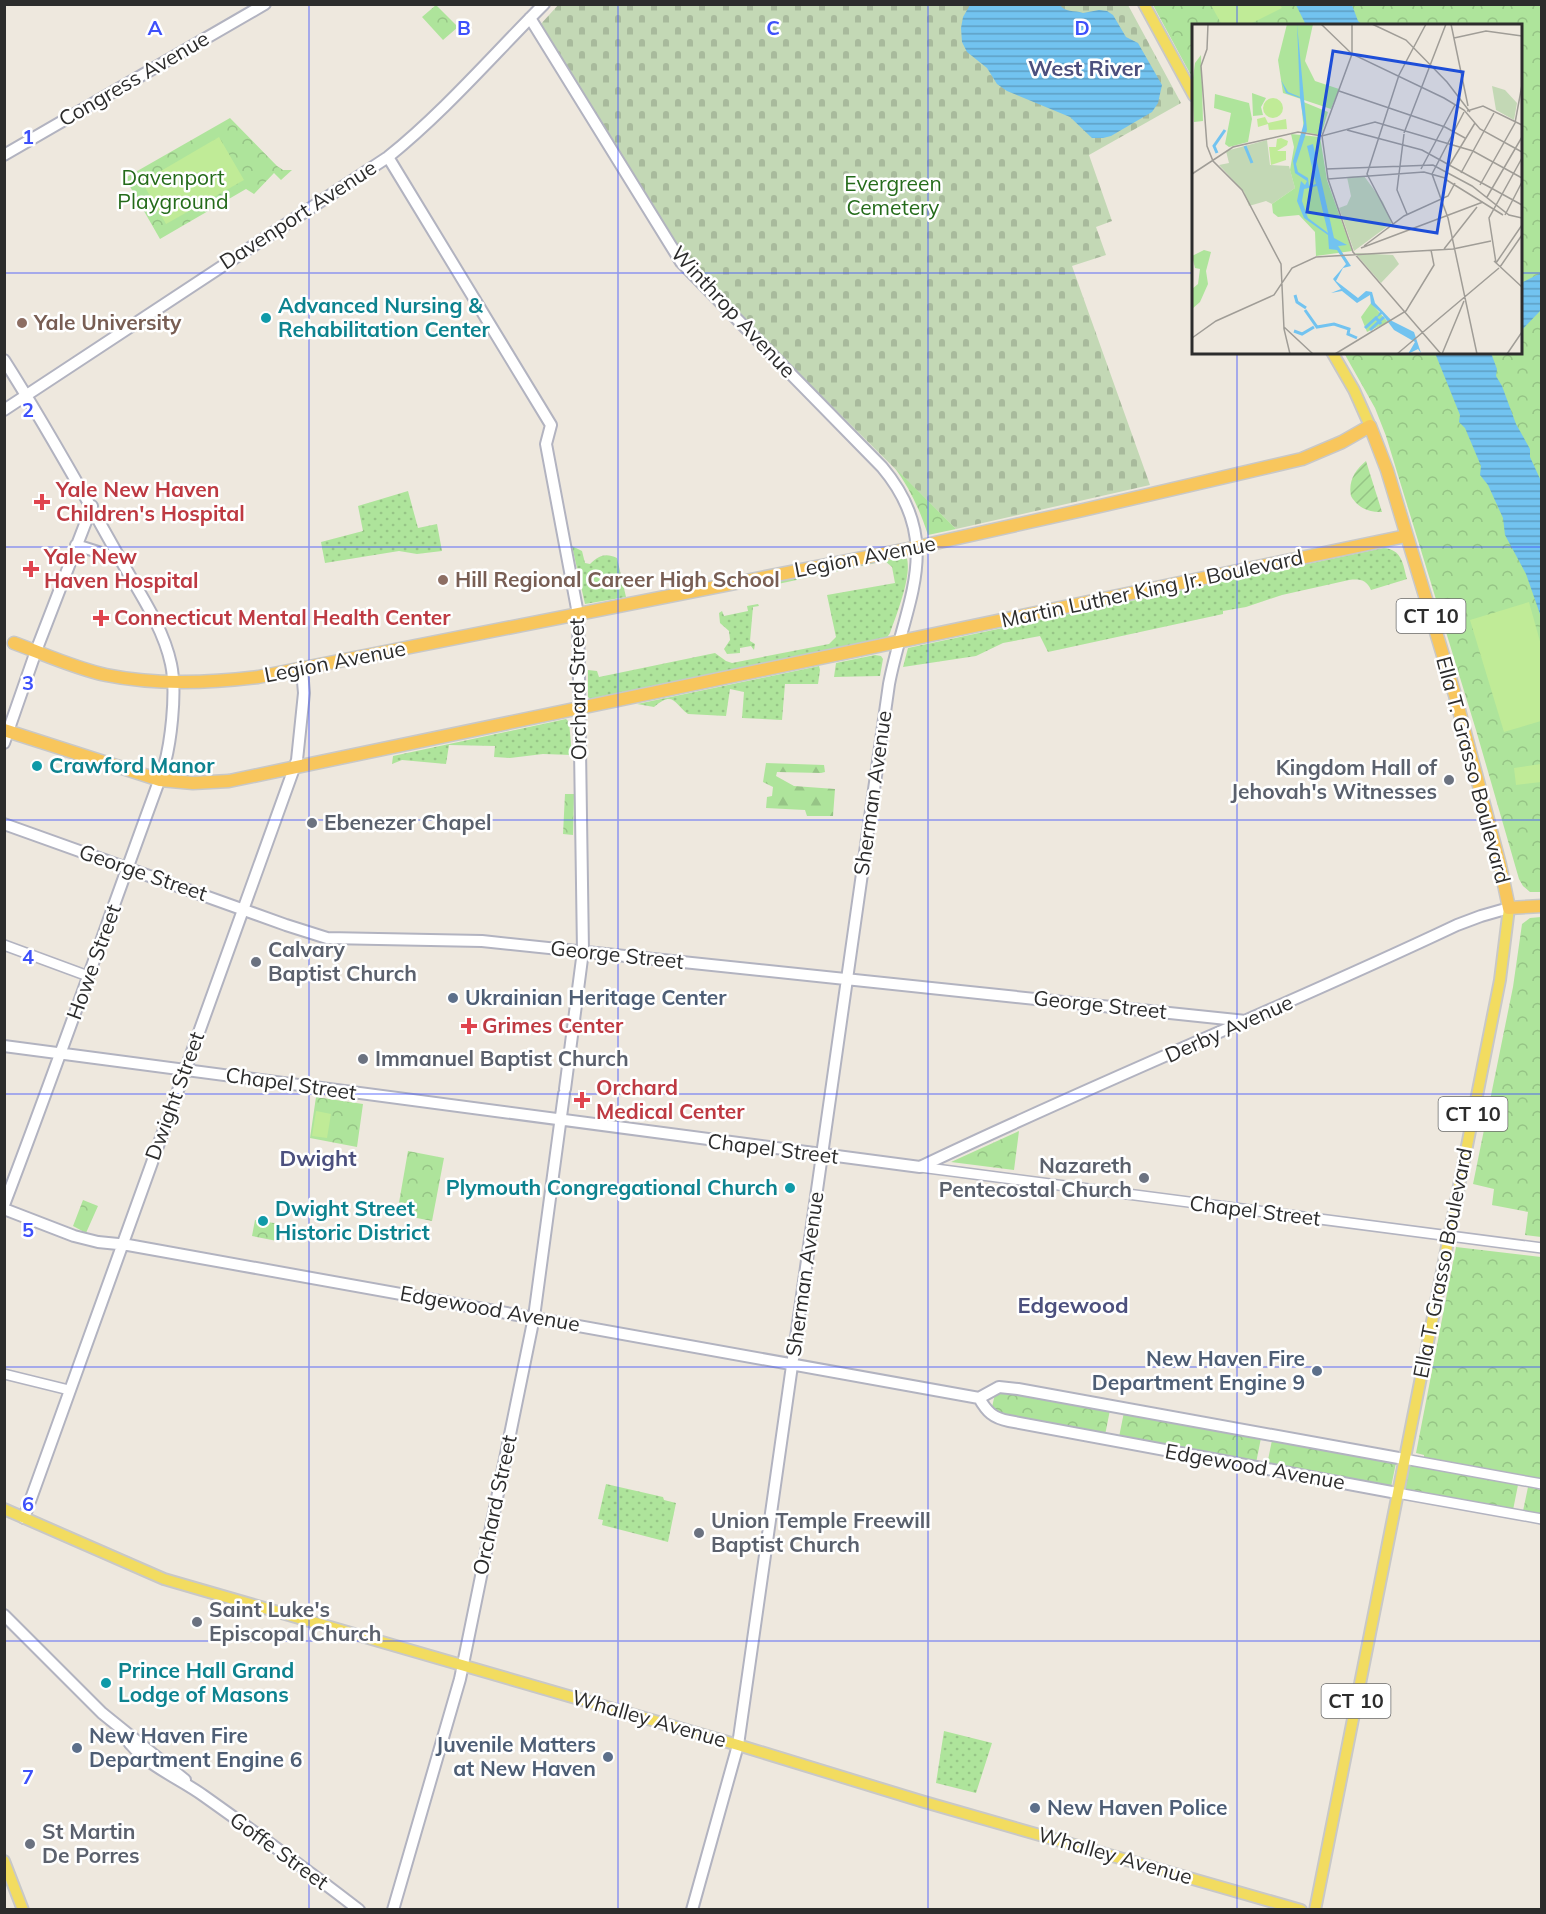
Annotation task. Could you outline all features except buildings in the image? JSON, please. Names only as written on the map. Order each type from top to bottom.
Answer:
[{"type":"highway","name":"Legion Avenue","points":[[10,642],[105,675],[135,679],[212,682],[302,670],[917,547],[1286,463],[1331,447],[1370,426]]},
{"type":"highway","name":"Ella T. Grasso Boulevard","points":[[1370,426],[1387,470],[1455,696],[1500,865],[1509,908]]},
{"type":"highway","name":"Martin Luther King Jr. Boulevard","points":[[6,735],[160,780],[178,783],[214,782],[294,768],[1406,536]]},
{"type":"highway","name":"Derby Avenue","points":[[1509,908],[1542,906]]},
{"type":"main road","name":"Congress Avenue","points":[[4,155],[265,4]]},
{"type":"main road","name":"Davenport Avenue","points":[[4,410],[388,157],[467,84],[544,4]]},
{"type":"main road","points":[[1144,4],[1192,92]]},
{"type":"main road","name":"Winthrop Avenue","points":[[530,18],[681,262],[882,467]]},
{"type":"main road","name":"Orchard Street","points":[[388,157],[551,425],[546,444],[578,614],[583,951],[534,1317],[460,1679],[393,1910]]},
{"type":"main road","name":"Ella T. Grasso Boulevard","points":[[1333,354],[1354,390],[1370,426]]},
{"type":"main road","name":"Howe Street","points":[[4,360],[92,506],[161,632],[172,667],[172,711],[168,752],[160,780],[62,1054],[4,1204]]},
{"type":"main road","name":"Sherman Avenue","points":[[692,1910],[738,1744],[889,684],[917,572],[917,547],[908,507],[900,491],[882,467]]},
{"type":"main road","points":[[6,735],[92,506]]},
{"type":"main road","points":[[76,545],[120,559]]},
{"type":"main road","name":"Dwight Street","points":[[24,1518],[294,768],[300,743],[305,689],[302,670]]},
{"type":"main road","name":"George Street","points":[[4,824],[327,938],[482,941],[1246,1021]]},
{"type":"main road","name":"Ella T. Grasso Boulevard","points":[[1315,1910],[1500,980],[1509,908]]},
{"type":"main road","name":"Derby Avenue","points":[[921,1167],[1457,925],[1509,908]]},
{"type":"main road","name":"Chapel Street","points":[[4,1046],[921,1167]]},
{"type":"main road","name":"Edgewood Avenue","points":[[4,1209],[74,1236],[98,1242],[122,1244],[979,1398],[999,1387],[1018,1389],[1404,1459]]},
{"type":"main road","name":"Edgewood Avenue","points":[[979,1398],[986,1410],[994,1417],[1009,1421],[1397,1493]]},
{"type":"main road","name":"Whalley Avenue","points":[[4,1509],[164,1579],[738,1744],[921,1801],[1301,1910]]},
{"type":"main road","name":"Goffe Street","points":[[4,1615],[102,1713],[120,1728],[126,1741],[157,1768],[199,1792],[359,1910]]},
{"type":"main road","points":[[4,1861],[23,1910]]},
{"type":"street","points":[[4,945],[88,976]]},
{"type":"street","name":"Chapel Street","points":[[921,1167],[1022,1182],[1542,1248]]},
{"type":"street","points":[[4,1374],[69,1390]]},
{"type":"street","name":"Edgewood Avenue","points":[[1404,1459],[1542,1484]]},
{"type":"street","name":"Edgewood Avenue","points":[[1397,1493],[1542,1520]]},
{"type":"green space","name":"Evergreen Cemetery","points":[[559,4],[1128,5],[1181,103],[1089,155],[1112,221],[1096,227],[1106,255],[1072,266],[1150,485],[956,529],[775,350],[682,253],[540,25]]},
{"type":"green space","points":[[436,5],[458,27],[443,40],[422,17]]},
{"type":"green space","points":[[1153,5],[1541,5],[1541,892],[1530,892],[1519,879],[1386,436],[1375,408],[1345,354],[1522,354],[1522,24],[1192,24],[1192,77]]},
{"type":"green space","points":[[1211,5],[1280,5],[1282,8],[1250,24],[1221,24]]},
{"type":"green space","name":"Davenport Playground","points":[[230,118],[277,166],[283,170],[292,170],[281,180],[274,173],[254,194],[246,189],[160,239],[125,178]]},
{"type":"green space","points":[[219,137],[244,180],[166,224],[142,182]]},
{"type":"green space","points":[[1366,461],[1382,512],[1364,508],[1351,496],[1353,476]]},
{"type":"green space","points":[[895,468],[956,529],[928,535],[914,500]]},
{"type":"green space","points":[[408,491],[418,528],[437,524],[442,551],[417,554],[399,551],[325,563],[321,542],[363,531],[358,506]]},
{"type":"green space","points":[[572,546],[582,551],[585,563],[590,564],[603,556],[617,558],[626,597],[585,604]]},
{"type":"green space","points":[[1383,548],[1398,554],[1407,579],[1371,590],[1362,580],[1349,580],[1282,595],[1246,607],[1223,611],[1223,614],[1048,652],[1040,636],[1003,643],[976,656],[903,667],[908,648]]},
{"type":"green space","points":[[905,554],[908,570],[904,593],[886,639],[591,700],[588,697],[588,670],[597,671],[599,677],[715,653],[732,663],[829,644],[836,637],[827,595],[895,583],[892,567],[885,561],[764,587],[771,581]]},
{"type":"green space","points":[[1529,602],[1541,645],[1541,721],[1504,732],[1470,620]]},
{"type":"green space","points":[[758,604],[759,606],[753,607],[750,641],[755,644],[754,650],[751,646],[740,648],[740,653],[727,654],[724,649],[730,640],[729,631],[720,623],[719,613],[722,611],[724,616],[748,611],[747,606]]},
{"type":"green space","points":[[875,655],[883,659],[880,676],[834,677],[836,663]]},
{"type":"green space","points":[[819,666],[818,684],[785,684],[782,720],[742,718],[744,692],[730,689],[726,716],[688,714],[670,699],[654,707],[637,704]]},
{"type":"green space","points":[[566,719],[569,722],[572,755],[494,757],[495,746],[449,745],[446,764],[402,760],[392,764],[393,756]]},
{"type":"green space","points":[[766,763],[824,765],[825,772],[821,773],[777,772],[776,776],[794,786],[835,789],[833,816],[807,816],[805,810],[766,808],[767,797],[772,796],[773,787],[763,782]]},
{"type":"green space","points":[[1541,764],[1541,782],[1516,785],[1514,768]]},
{"type":"green space","points":[[565,794],[574,794],[573,835],[563,834]]},
{"type":"green space","points":[[1542,917],[1541,1237],[1525,1235],[1528,1212],[1492,1205],[1494,1189],[1473,1184],[1513,987],[1522,924],[1530,918]]},
{"type":"green space","points":[[316,1097],[363,1104],[357,1147],[310,1138]]},
{"type":"green space","points":[[316,1111],[331,1114],[327,1138],[312,1136]]},
{"type":"green space","points":[[1019,1131],[1014,1170],[951,1162]]},
{"type":"green space","points":[[408,1151],[444,1158],[432,1221],[397,1214]]},
{"type":"green space","points":[[83,1200],[98,1206],[86,1233],[73,1226]]},
{"type":"green space","points":[[255,1220],[280,1224],[277,1241],[252,1236]]},
{"type":"green space","points":[[1456,1247],[1541,1257],[1541,1480],[1424,1458],[1424,1455],[1416,1453]]},
{"type":"green space","points":[[1006,1392],[1110,1410],[1105,1435],[1006,1416],[992,1407],[995,1394]]},
{"type":"green space","points":[[1124,1412],[1261,1438],[1256,1463],[1119,1437]]},
{"type":"green space","points":[[1272,1440],[1396,1463],[1391,1487],[1267,1465]]},
{"type":"green space","points":[[1410,1465],[1518,1485],[1513,1510],[1405,1490]]},
{"type":"green space","points":[[606,1484],[663,1497],[664,1500],[676,1503],[668,1542],[602,1525],[603,1520],[598,1519]]},
{"type":"green space","points":[[1528,1487],[1541,1490],[1541,1515],[1523,1511]]},
{"type":"green space","points":[[944,1731],[992,1743],[976,1793],[936,1783]]},
{"type":"water","points":[[1059,4],[1067,10],[1083,13],[1107,11],[1113,15],[1126,37],[1138,43],[1162,85],[1158,103],[1152,112],[1111,136],[1092,138],[1070,117],[1007,91],[997,84],[987,68],[967,52],[962,42],[963,17],[970,5]]},
{"type":"water","points":[[1296,5],[1352,5],[1358,21],[1362,24],[1306,24]]},
{"type":"water","points":[[1541,273],[1541,310],[1522,330],[1522,282]]},
{"type":"water","points":[[1435,354],[1491,354],[1497,369],[1496,376],[1516,424],[1530,449],[1530,457],[1541,481],[1541,617],[1526,574],[1505,535],[1503,518],[1488,485],[1480,475],[1481,466],[1465,428],[1459,422],[1460,415]]},
{"type":"place","name":"Advanced Nursing & Rehabilitation Center","points":[[266,318]]},
{"type":"place","name":"Yale University","points":[[22,323]]},
{"type":"place","name":"Yale New Haven Children's Hospital","points":[[42,502]]},
{"type":"place","name":"Yale New Haven Hospital","points":[[31,569]]},
{"type":"place","name":"Hill Regional Career High School","points":[[443,580]]},
{"type":"place","name":"Connecticut Mental Health Center","points":[[101,618]]},
{"type":"place","name":"Crawford Manor","points":[[37,766]]},
{"type":"place","name":"Kingdom Hall of Jehovah's Witnesses","points":[[1449,780]]},
{"type":"place","name":"Ebenezer Chapel","points":[[312,823]]},
{"type":"place","name":"Calvary Baptist Church","points":[[256,962]]},
{"type":"place","name":"Ukrainian Heritage Center","points":[[453,998]]},
{"type":"place","name":"Grimes Center","points":[[469,1026]]},
{"type":"place","name":"Immanuel Baptist Church","points":[[363,1059]]},
{"type":"place","name":"Orchard Medical Center","points":[[582,1100]]},
{"type":"place","name":"Nazareth Pentecostal Church","points":[[1144,1178]]},
{"type":"place","name":"Plymouth Congregational Church","points":[[790,1188]]},
{"type":"place","name":"Dwight Street Historic District","points":[[263,1221]]},
{"type":"place","name":"New Haven Fire Department Engine 9","points":[[1317,1371]]},
{"type":"place","name":"Union Temple Freewill Baptist Church","points":[[699,1533]]},
{"type":"place","name":"Saint Luke's Episcopal Church","points":[[197,1622]]},
{"type":"place","name":"Prince Hall Grand Lodge of Masons","points":[[106,1683]]},
{"type":"place","name":"New Haven Fire Department Engine 6","points":[[77,1748]]},
{"type":"place","name":"Juvenile Matters at New Haven","points":[[608,1757]]},
{"type":"place","name":"New Haven Police","points":[[1035,1808]]},
{"type":"place","name":"St Martin De Porres","points":[[30,1844]]},
{"type":"district","name":"West River","points":[[1085,68]]},
{"type":"district","name":"Dwight","points":[[318,1158]]},
{"type":"district","name":"Edgewood","points":[[1073,1305]]}]
